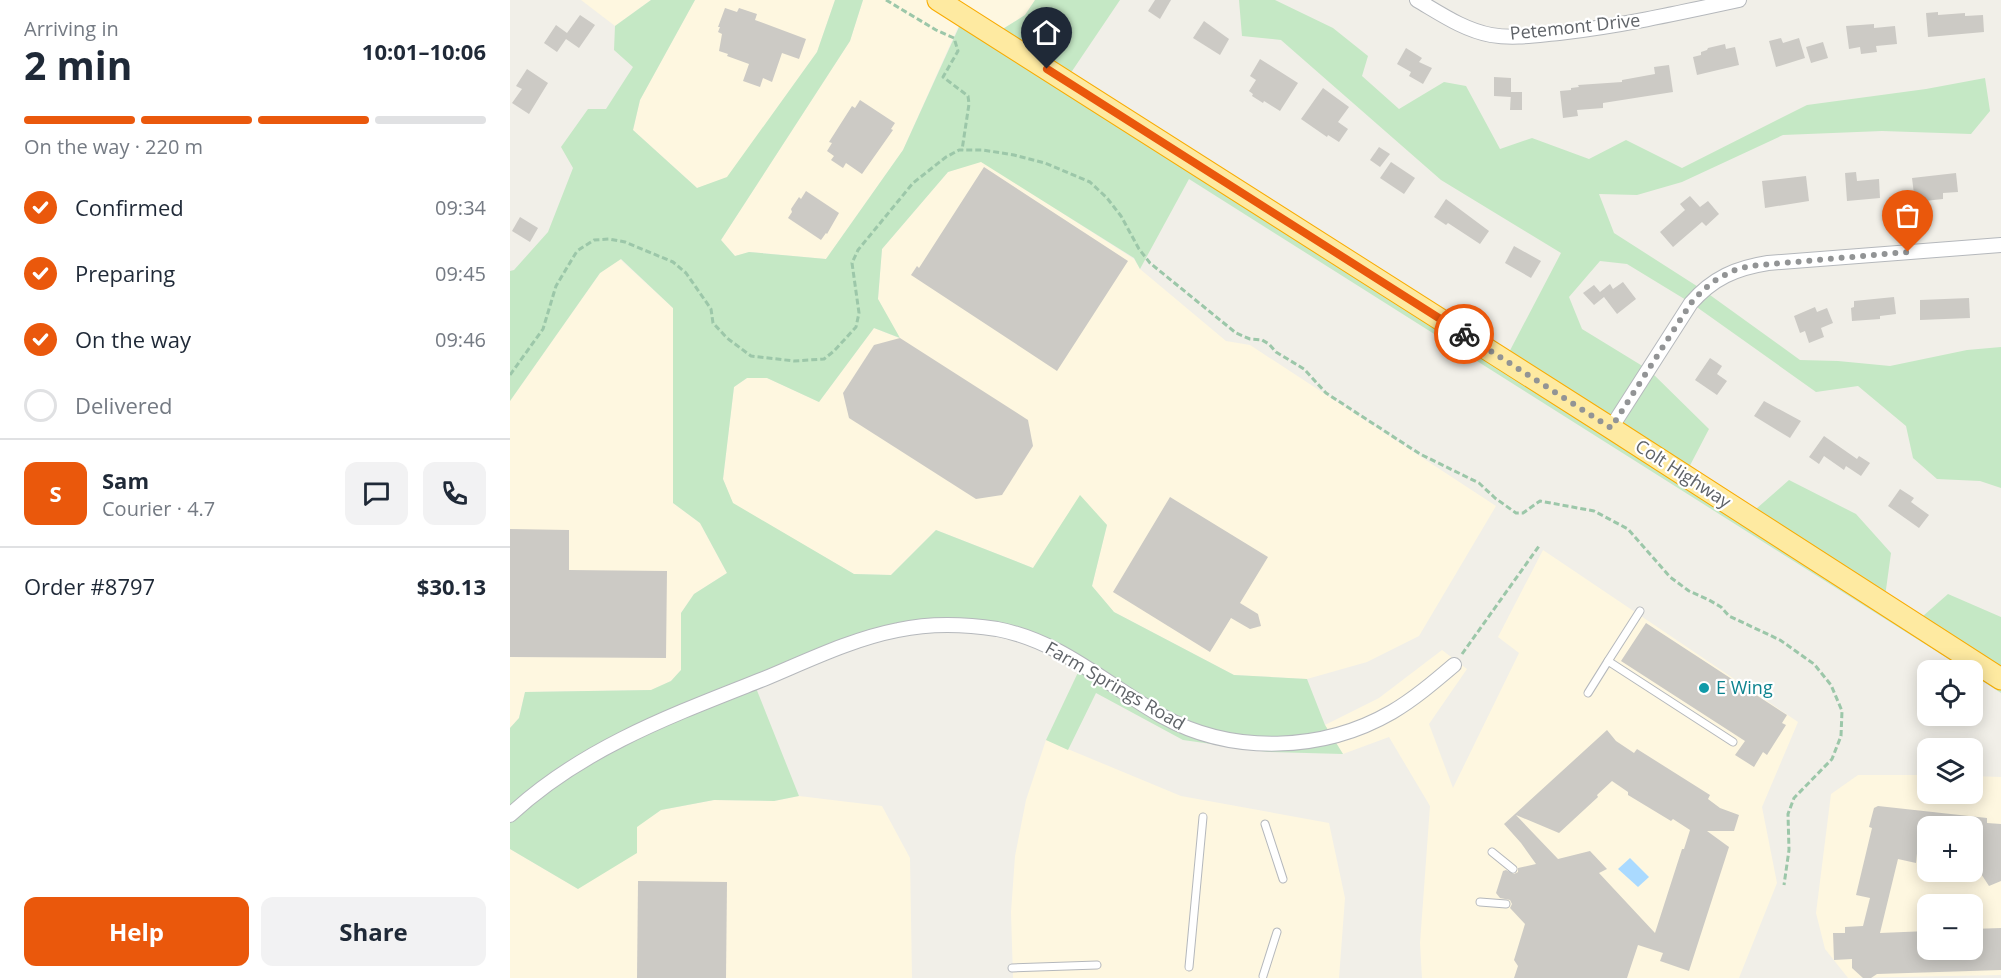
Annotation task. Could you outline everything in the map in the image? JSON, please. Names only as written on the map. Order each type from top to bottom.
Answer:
[{"type":"highway","name":"Colt Highway","points":[[938,0],[2001,679]]},
{"type":"street","name":"Petemont Drive","points":[[1418,0],[1468,28],[1491,35],[1515,37],[1588,30],[1678,14],[1739,0]]},
{"type":"street","points":[[1611,428],[1691,303],[1703,290],[1732,271],[1768,263],[2001,245]]},
{"type":"street","name":"Farm Springs Road","points":[[510,814],[562,773],[628,735],[851,644],[899,630],[925,626],[973,626],[1019,635],[1061,652],[1161,716],[1187,729],[1215,737],[1256,744],[1322,739],[1369,723],[1393,712],[1454,664]]},
{"type":"lane","points":[[1588,693],[1640,610]]},
{"type":"lane","points":[[1608,661],[1733,742]]},
{"type":"lane","points":[[1190,967],[1203,817]]},
{"type":"lane","points":[[1264,824],[1283,879]]},
{"type":"lane","points":[[1492,852],[1513,869]]},
{"type":"lane","points":[[1480,902],[1506,904]]},
{"type":"lane","points":[[1263,976],[1277,932]]},
{"type":"lane","points":[[1012,968],[1097,965]]},
{"type":"path","points":[[886,0],[954,38],[958,51],[943,77],[968,96],[969,104],[962,150]]},
{"type":"path","points":[[510,375],[543,329],[556,286],[577,251],[594,240],[625,242],[673,262],[686,273],[711,309],[714,322],[727,338],[752,356],[794,361],[824,359],[856,327],[859,313],[852,263],[858,250],[913,183],[946,157],[962,150],[983,150],[1045,163],[1090,182],[1121,216],[1139,249],[1150,263],[1236,333],[1250,339],[1262,340],[1276,352],[1304,369],[1326,393],[1420,454],[1479,483],[1516,513],[1523,513],[1540,501],[1594,511],[1628,528],[1670,577],[1689,591],[1721,607],[1729,616],[1780,640],[1814,664],[1831,685],[1842,711],[1841,736],[1832,759],[1794,798],[1788,814],[1789,850],[1784,885]]},
{"type":"path","points":[[1454,664],[1539,546]]},
{"type":"shaded area","points":[[581,0],[651,0],[615,26]]},
{"type":"shaded area","points":[[695,0],[835,0],[817,52],[727,178],[697,188],[633,130],[640,100]]},
{"type":"shaded area","points":[[863,0],[1035,0],[1025,15],[993,35],[963,16],[903,150],[826,259],[750,252],[735,256],[721,240],[850,41]]},
{"type":"shaded area","points":[[981,161],[1134,259],[1140,269],[1226,341],[1250,345],[1496,506],[1419,636],[1367,662],[1307,679],[1234,675],[1114,612],[1092,586],[1107,525],[1080,496],[1033,568],[936,530],[891,575],[854,574],[733,504],[723,479],[734,387],[747,378],[767,378],[819,402],[874,328],[899,338],[878,299],[882,249],[948,172]]},
{"type":"shaded area","points":[[620,259],[673,308],[673,503],[700,523],[727,573],[694,594],[681,613],[681,670],[671,681],[651,690],[525,692],[519,718],[510,728],[510,401],[600,273]]},
{"type":"shaded area","points":[[1543,550],[1798,722],[1762,807],[1777,883],[1739,978],[1422,978],[1420,943],[1430,806],[1389,737],[1343,754],[1325,725],[1379,698],[1442,650],[1467,669],[1429,724],[1453,788],[1519,653],[1498,637]]},
{"type":"shaded area","points":[[1046,740],[1181,796],[1329,823],[1345,898],[1339,978],[1013,978],[1011,912],[1015,856],[1026,800]]},
{"type":"shaded area","points":[[1858,775],[1917,775],[1917,804],[1983,804],[1983,776],[2001,777],[2001,975],[1848,978],[1825,949],[1816,913],[1831,794]]},
{"type":"shaded area","points":[[799,796],[882,806],[910,858],[912,978],[510,978],[510,849],[578,889],[637,826],[661,810],[714,800],[774,801]]},
{"type":"green space","points":[[651,0],[695,0],[640,100],[633,130],[697,188],[727,177],[817,52],[835,0],[863,0],[850,41],[721,240],[735,256],[749,252],[826,259],[903,150],[964,16],[993,35],[1025,15],[1035,0],[1120,0],[1066,80],[1505,360],[1561,253],[1441,180],[1281,40],[1242,36],[1239,0],[1275,0],[1333,28],[1368,56],[1362,76],[1399,109],[1444,82],[1466,86],[1500,149],[1532,138],[1589,159],[1626,140],[1682,168],[1807,105],[1926,89],[1985,78],[1990,111],[1971,134],[1882,131],[1783,135],[1682,182],[1637,195],[1599,194],[1614,233],[1703,290],[1800,360],[1890,366],[1967,350],[2001,347],[2001,488],[1980,481],[1937,479],[1913,458],[1906,426],[1858,386],[1816,392],[1691,303],[1627,264],[1600,261],[1569,297],[1582,329],[1649,370],[1709,429],[1685,475],[1748,516],[1789,480],[1856,514],[1891,553],[1884,604],[1915,623],[1948,594],[2001,617],[2001,693],[1983,681],[1983,660],[1950,660],[1189,179],[1140,269],[1134,258],[981,162],[948,172],[882,249],[878,299],[900,338],[874,328],[819,402],[767,378],[747,378],[734,387],[723,479],[733,503],[854,574],[891,575],[936,530],[1033,568],[1080,495],[1107,525],[1092,586],[1114,612],[1234,675],[1307,679],[1325,725],[1343,754],[1268,752],[1183,740],[1096,693],[1068,750],[1046,740],[1082,664],[997,629],[899,630],[754,683],[799,796],[774,801],[714,800],[661,810],[637,827],[637,853],[578,889],[510,849],[510,728],[519,718],[525,692],[651,690],[671,681],[681,670],[681,613],[694,594],[727,573],[700,523],[673,503],[673,308],[621,259],[600,273],[510,401],[510,271],[514,270],[548,232],[573,168],[561,147],[588,109],[606,109],[633,67],[614,50],[615,26]]},
{"type":"water","points":[[1630,858],[1649,877],[1638,887],[1618,869]]},
{"type":"building","points":[[1155,0],[1171,0],[1160,19],[1148,11]]},
{"type":"building","points":[[725,8],[737,12],[739,8],[757,14],[755,20],[806,39],[799,59],[782,53],[772,82],[763,78],[760,87],[743,81],[749,64],[719,51],[722,34],[718,32],[720,27],[718,27]]},
{"type":"building","points":[[1938,12],[1938,15],[1965,13],[1965,16],[1983,15],[1984,32],[1928,37],[1926,13]]},
{"type":"building","points":[[580,15],[595,25],[579,48],[566,39],[557,52],[544,43],[556,25],[567,33]]},
{"type":"building","points":[[1204,21],[1229,39],[1220,55],[1193,38]]},
{"type":"building","points":[[1874,24],[1874,28],[1895,26],[1897,44],[1876,46],[1877,52],[1861,54],[1860,47],[1849,49],[1846,26]]},
{"type":"building","points":[[1781,38],[1783,43],[1799,38],[1805,58],[1776,67],[1769,41]]},
{"type":"building","points":[[1823,42],[1828,58],[1811,63],[1806,47]]},
{"type":"building","points":[[1725,44],[1726,49],[1735,47],[1739,65],[1697,75],[1693,57],[1701,55],[1701,52],[1708,48]]},
{"type":"building","points":[[1406,48],[1422,58],[1419,62],[1432,68],[1423,84],[1409,76],[1411,72],[1397,64]]},
{"type":"building","points":[[1260,59],[1298,83],[1280,111],[1252,96],[1253,94],[1249,91],[1256,80],[1250,76]]},
{"type":"building","points":[[1669,65],[1673,92],[1603,103],[1603,108],[1577,110],[1578,116],[1563,118],[1560,91],[1571,90],[1571,88],[1579,87],[1578,85],[1622,82],[1622,80],[1655,74],[1654,67]]},
{"type":"building","points":[[527,69],[548,83],[529,114],[512,103],[522,89],[516,86]]},
{"type":"building","points":[[1494,77],[1511,78],[1511,97],[1494,96]]},
{"type":"building","points":[[1323,88],[1349,107],[1338,122],[1348,129],[1339,142],[1328,135],[1327,137],[1301,119]]},
{"type":"building","points":[[1511,92],[1522,92],[1522,110],[1510,110]]},
{"type":"building","points":[[860,100],[895,123],[891,129],[893,130],[862,174],[846,163],[843,168],[831,160],[834,156],[827,151],[832,143],[829,142],[852,106],[855,108]]},
{"type":"building","points":[[1379,147],[1390,154],[1380,167],[1370,160]]},
{"type":"building","points":[[1391,162],[1415,178],[1404,194],[1380,178]]},
{"type":"building","points":[[984,167],[1128,261],[1057,371],[911,275],[917,266],[919,268]]},
{"type":"building","points":[[1856,172],[1857,181],[1879,179],[1880,198],[1847,201],[1845,173]]},
{"type":"building","points":[[1956,173],[1958,192],[1943,193],[1943,199],[1915,202],[1912,178]]},
{"type":"building","points":[[1806,176],[1809,201],[1765,208],[1762,181]]},
{"type":"building","points":[[806,191],[839,213],[821,240],[788,218],[799,197],[801,199]]},
{"type":"building","points":[[1690,196],[1700,207],[1708,201],[1719,214],[1706,226],[1702,222],[1673,247],[1660,232],[1685,210],[1680,204]]},
{"type":"building","points":[[1446,199],[1489,231],[1480,244],[1448,223],[1446,225],[1434,217]]},
{"type":"building","points":[[520,217],[538,228],[530,242],[512,231]]},
{"type":"building","points":[[1514,246],[1541,261],[1531,278],[1505,263]]},
{"type":"building","points":[[1623,282],[1636,299],[1617,314],[1604,297],[1594,305],[1583,293],[1594,285],[1600,292],[1610,284],[1613,289]]},
{"type":"building","points":[[1894,297],[1896,314],[1880,316],[1880,319],[1852,321],[1851,308],[1854,307],[1854,301]]},
{"type":"building","points":[[1969,298],[1970,318],[1920,320],[1920,300]]},
{"type":"building","points":[[1815,307],[1817,312],[1827,308],[1833,323],[1821,328],[1824,337],[1809,343],[1805,331],[1800,333],[1794,316]]},
{"type":"building","points":[[900,338],[1028,420],[1033,446],[1002,495],[976,499],[849,418],[843,393],[874,345]]},
{"type":"building","points":[[1710,358],[1722,366],[1717,374],[1727,381],[1717,395],[1695,380]]},
{"type":"building","points":[[1764,401],[1801,421],[1790,438],[1754,416]]},
{"type":"building","points":[[1824,436],[1857,459],[1859,456],[1870,463],[1861,476],[1846,466],[1844,470],[1824,456],[1819,464],[1809,457]]},
{"type":"building","points":[[1900,489],[1914,498],[1911,502],[1929,515],[1919,528],[1888,506]]},
{"type":"building","points":[[1170,497],[1268,557],[1240,603],[1258,614],[1261,626],[1250,629],[1231,618],[1210,652],[1113,592]]},
{"type":"building","points":[[510,529],[569,530],[569,570],[667,571],[666,658],[510,657]]},
{"type":"building","name":"E Wing","points":[[1646,623],[1787,715],[1782,723],[1786,725],[1767,755],[1763,752],[1754,767],[1735,755],[1745,741],[1621,661]]},
{"type":"building","points":[[1607,730],[1616,741],[1634,753],[1637,749],[1710,795],[1708,799],[1720,808],[1739,815],[1734,831],[1707,831],[1729,847],[1689,971],[1660,961],[1663,953],[1638,945],[1627,978],[1514,978],[1518,966],[1514,960],[1525,924],[1510,908],[1512,904],[1510,900],[1500,898],[1496,893],[1503,871],[1514,874],[1518,872],[1518,868],[1536,864],[1504,824]],"holes":[[[1612,781],[1628,792],[1628,795],[1690,830],[1655,933],[1599,873],[1607,869],[1590,851],[1558,859],[1516,815],[1559,833]]]},
{"type":"building","points":[[1878,806],[1969,816],[1917,816],[1916,863],[1898,859],[1880,933],[1917,931],[1917,960],[1983,960],[1983,929],[2001,928],[2001,970],[1877,974],[1871,978],[1863,978],[1852,968],[1852,959],[1834,960],[1833,933],[1845,933],[1845,927],[1863,926],[1870,898],[1856,895],[1872,828],[1869,827],[1874,808]]},
{"type":"building","points":[[1983,818],[1987,818],[1987,823],[2001,824],[2001,881],[1989,886],[1983,877]]},
{"type":"building","points":[[638,881],[727,882],[726,978],[637,978]]},
{"type":"way so far","points":[[1464,334],[1611,428],[1691,303],[1716,280],[1732,271],[1768,263],[1908,252]]},
{"type":"place","name":"E Wing","points":[[1704,688]]},
{"type":"route","points":[[1047,69],[1464,334]]}]
